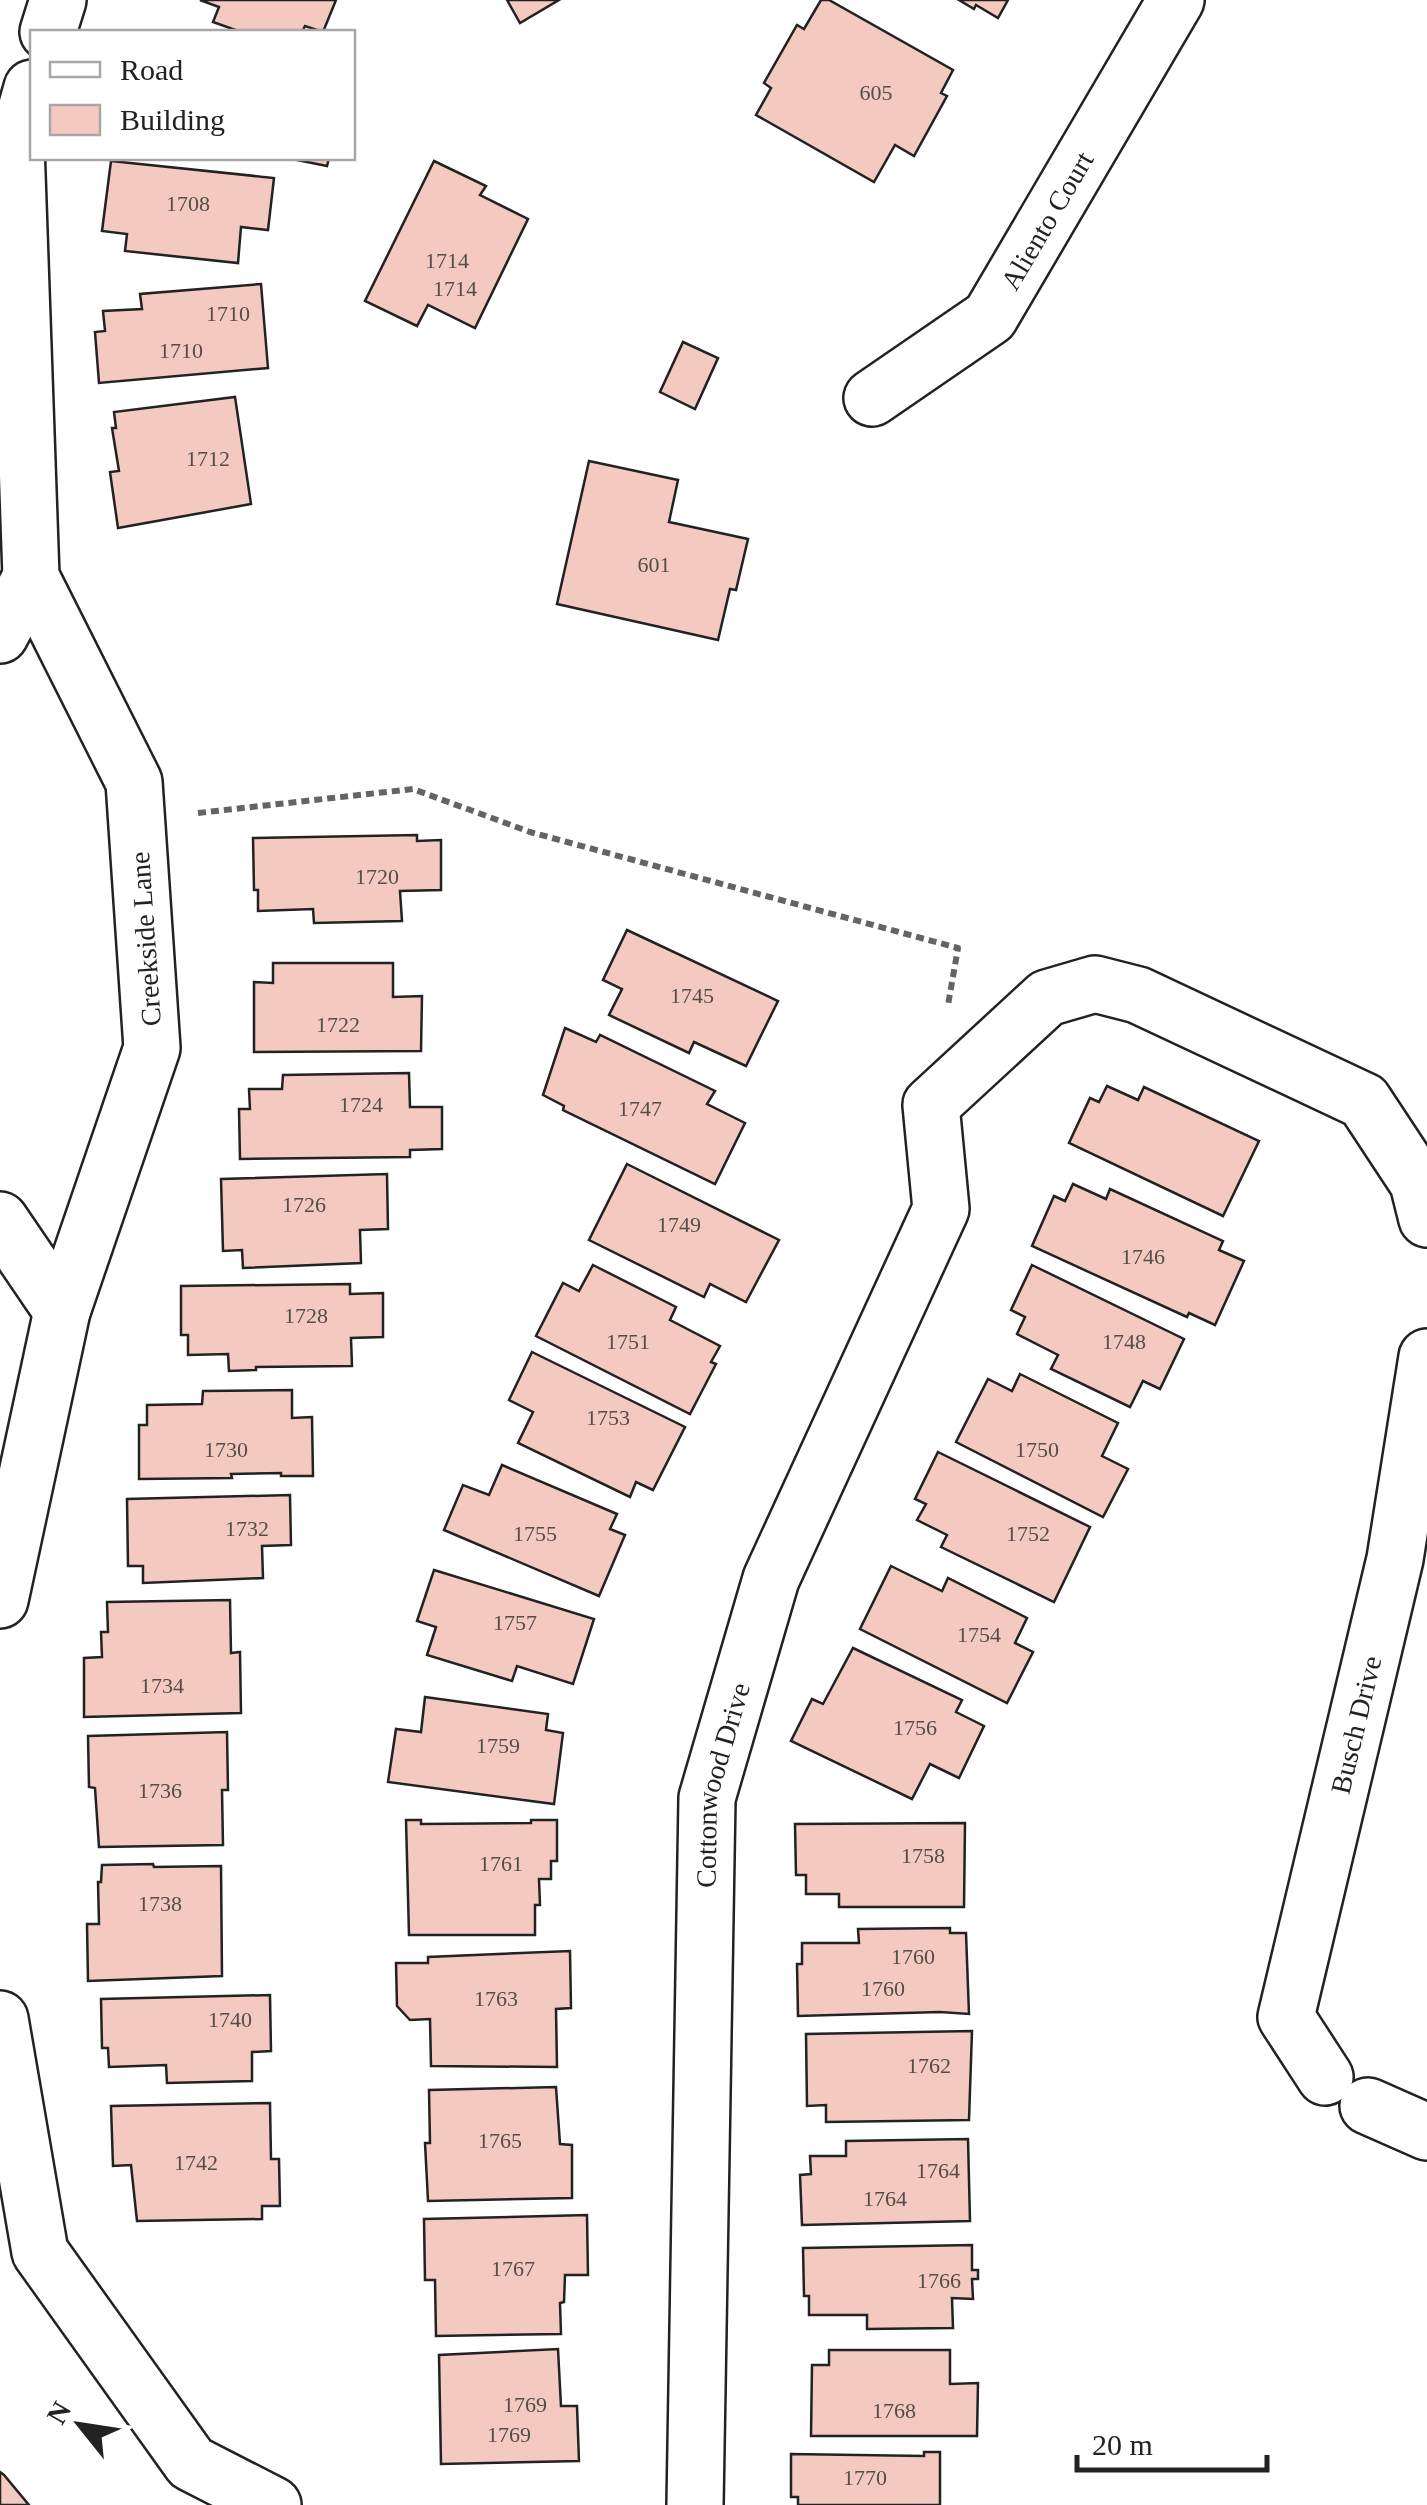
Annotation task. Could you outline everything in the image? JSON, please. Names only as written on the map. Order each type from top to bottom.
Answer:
[{"type":"street","points":[[49,30],[58,0]]},
{"type":"street","name":"Aliento Court","points":[[872,398],[990,317],[1176,0]]},
{"type":"street","name":"Creekside Lane","points":[[0,1600],[62,1310],[152,1048],[134,782],[31,577],[16,144],[30,95]]},
{"type":"street","points":[[0,635],[31,577]]},
{"type":"street","name":"Cottonwood Drive","points":[[695,2505],[707,1798],[771,1579],[941,1208],[931,1105],[1048,998],[1094,984],[1138,995],[1364,1101],[1418,1183],[1427,1219]]},
{"type":"street","points":[[0,1220],[62,1310]]},
{"type":"street","name":"Busch Drive","points":[[1427,1356],[1394,1559],[1286,2017],[1346,2091],[1427,2132]]},
{"type":"street","points":[[0,2019],[40,2252],[191,2463],[273,2505]]},
{"type":"path","points":[[137,820],[413,789],[530,832],[958,948],[948,1007]]},
{"type":"building","points":[[200,0],[336,0],[324,30],[305,26],[303,30],[235,30],[213,22],[219,7]]},
{"type":"building","points":[[507,0],[559,0],[520,23]]},
{"type":"building","points":[[821,0],[829,0],[953,70],[941,93],[947,96],[914,156],[895,145],[874,182],[756,115],[771,88],[764,83],[797,25],[804,29]]},
{"type":"building","points":[[959,0],[1008,0],[998,18]]},
{"type":"building","points":[[297,160],[328,160],[327,166]]},
{"type":"building","points":[[111,161],[274,178],[268,230],[241,227],[238,263],[125,251],[127,234],[102,231]]},
{"type":"building","points":[[434,161],[486,186],[480,195],[528,219],[475,328],[428,305],[417,326],[365,301]]},
{"type":"building","points":[[261,284],[268,368],[99,383],[95,332],[105,331],[103,311],[142,309],[140,294]]},
{"type":"building","points":[[683,342],[718,358],[695,409],[660,392]]},
{"type":"building","points":[[235,397],[251,504],[118,528],[110,472],[119,471],[112,428],[116,428],[114,412]]},
{"type":"building","points":[[589,461],[678,480],[669,522],[748,539],[736,590],[730,589],[718,640],[557,604]]},
{"type":"building","points":[[417,835],[417,841],[441,840],[441,890],[400,891],[402,921],[314,923],[313,909],[258,911],[253,838]]},
{"type":"building","points":[[627,930],[778,1001],[746,1066],[694,1042],[689,1053],[609,1015],[622,989],[603,980]]},
{"type":"building","points":[[273,963],[393,963],[393,997],[422,996],[421,1051],[254,1052],[254,982],[273,983]]},
{"type":"building","points":[[565,1028],[596,1042],[600,1035],[715,1091],[707,1104],[745,1123],[715,1184],[563,1110],[564,1106],[543,1095]]},
{"type":"building","points":[[409,1073],[410,1107],[442,1107],[442,1149],[410,1150],[410,1157],[240,1159],[239,1109],[250,1109],[249,1089],[282,1089],[283,1075]]},
{"type":"building","points":[[1107,1086],[1138,1100],[1144,1087],[1259,1141],[1223,1216],[1069,1143],[1090,1098],[1099,1102]]},
{"type":"building","points":[[627,1164],[779,1240],[746,1302],[710,1284],[704,1297],[589,1240]]},
{"type":"building","points":[[387,1174],[388,1229],[360,1230],[361,1263],[243,1268],[242,1250],[223,1251],[221,1179]]},
{"type":"building","points":[[1073,1184],[1106,1199],[1110,1189],[1223,1241],[1219,1250],[1244,1261],[1215,1325],[1189,1313],[1187,1317],[1032,1246],[1054,1196],[1065,1201]]},
{"type":"building","points":[[593,1265],[676,1307],[670,1320],[720,1346],[711,1362],[716,1364],[690,1414],[536,1336],[563,1283],[579,1291]]},
{"type":"building","points":[[1032,1265],[1184,1339],[1160,1389],[1143,1381],[1130,1407],[1051,1369],[1058,1355],[1017,1334],[1025,1317],[1011,1310]]},
{"type":"building","points":[[350,1284],[350,1294],[383,1293],[383,1337],[351,1338],[352,1366],[229,1371],[228,1354],[188,1355],[188,1335],[181,1335],[181,1286]]},
{"type":"building","points":[[532,1352],[685,1427],[653,1490],[636,1482],[630,1497],[518,1443],[533,1412],[509,1400]]},
{"type":"building","points":[[1020,1374],[1118,1423],[1102,1456],[1128,1469],[1103,1517],[956,1442],[988,1379],[1012,1391]]},
{"type":"building","points":[[292,1390],[292,1418],[312,1417],[313,1476],[281,1473],[139,1479],[139,1425],[147,1425],[147,1405],[202,1404],[203,1391]]},
{"type":"building","points":[[938,1452],[1090,1527],[1054,1602],[941,1547],[947,1535],[917,1520],[926,1504],[915,1499]]},
{"type":"building","points":[[502,1465],[617,1514],[610,1529],[625,1535],[599,1596],[444,1530],[463,1485],[489,1495]]},
{"type":"building","points":[[290,1495],[291,1545],[262,1546],[263,1578],[143,1583],[143,1566],[128,1566],[127,1499]]},
{"type":"building","points":[[891,1566],[942,1591],[948,1578],[1027,1618],[1015,1643],[1033,1652],[1007,1703],[860,1629]]},
{"type":"building","points":[[434,1570],[594,1619],[573,1684],[517,1666],[512,1681],[427,1655],[436,1627],[417,1621]]},
{"type":"building","points":[[230,1600],[231,1653],[240,1652],[241,1713],[84,1717],[84,1658],[102,1657],[101,1632],[108,1632],[107,1602]]},
{"type":"building","points":[[853,1648],[962,1700],[956,1712],[984,1726],[959,1778],[930,1764],[912,1799],[791,1741],[812,1699],[823,1704]]},
{"type":"building","points":[[425,1697],[548,1714],[546,1730],[563,1733],[554,1804],[388,1782],[396,1729],[421,1732]]},
{"type":"building","points":[[227,1732],[228,1790],[222,1790],[223,1845],[99,1847],[95,1788],[89,1787],[88,1736]]},
{"type":"building","points":[[406,1820],[421,1820],[421,1824],[557,1820],[557,1861],[551,1861],[551,1879],[539,1879],[535,1935],[409,1935]]},
{"type":"building","points":[[965,1823],[964,1907],[839,1907],[839,1894],[806,1894],[806,1875],[796,1875],[795,1824]]},
{"type":"building","points":[[102,1865],[221,1866],[222,1976],[88,1981],[87,1924],[99,1924],[98,1882]]},
{"type":"building","points":[[950,1928],[950,1933],[966,1933],[969,2014],[798,2016],[797,1964],[802,1964],[802,1943],[859,1943],[858,1929]]},
{"type":"building","points":[[570,1951],[571,2008],[556,2009],[557,2067],[431,2066],[430,2019],[410,2020],[397,2006],[396,1963],[428,1963],[428,1957]]},
{"type":"building","points":[[270,1995],[271,2051],[252,2052],[252,2081],[167,2083],[166,2065],[109,2067],[108,2048],[102,2048],[101,1999]]},
{"type":"building","points":[[972,2031],[969,2120],[826,2122],[826,2105],[807,2106],[806,2034]]},
{"type":"building","points":[[556,2087],[560,2144],[572,2145],[572,2198],[428,2201],[425,2143],[430,2143],[429,2090]]},
{"type":"building","points":[[270,2103],[271,2159],[279,2159],[280,2206],[262,2206],[262,2219],[137,2221],[131,2165],[113,2166],[111,2106]]},
{"type":"building","points":[[968,2139],[970,2221],[802,2225],[800,2175],[811,2174],[810,2156],[846,2156],[846,2141]]},
{"type":"building","points":[[587,2215],[588,2275],[565,2275],[564,2302],[560,2303],[561,2334],[436,2336],[435,2280],[425,2280],[424,2219]]},
{"type":"building","points":[[972,2245],[972,2270],[978,2270],[978,2279],[972,2279],[973,2299],[952,2298],[953,2328],[867,2329],[867,2315],[809,2315],[809,2296],[804,2296],[803,2248]]},
{"type":"building","points":[[558,2349],[561,2406],[577,2406],[579,2461],[441,2464],[439,2355]]},
{"type":"building","points":[[829,2350],[950,2350],[950,2384],[978,2383],[977,2436],[811,2436],[812,2365],[829,2365]]},
{"type":"building","points":[[924,2452],[940,2452],[940,2505],[798,2505],[798,2497],[791,2497],[791,2454],[924,2456]]},
{"type":"building","points":[[0,2472],[4,2475],[29,2505],[0,2505]]}]
